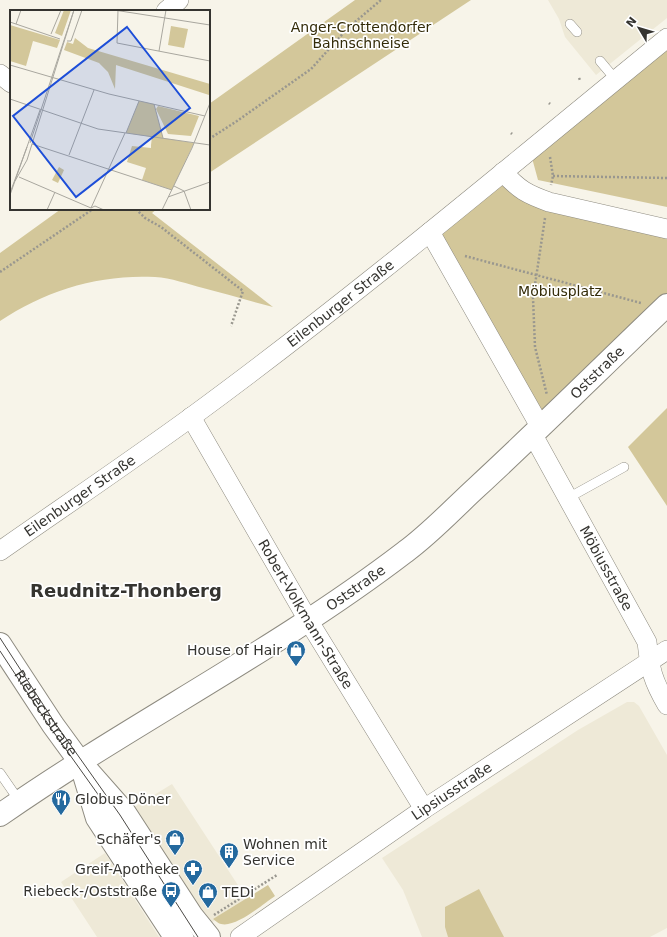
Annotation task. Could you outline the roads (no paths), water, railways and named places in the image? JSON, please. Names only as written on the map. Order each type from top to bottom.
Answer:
[{"type":"street","points":[[167,10],[179,0]]},
{"type":"street","name":"Eilenburger Straße","points":[[0,552],[191,417],[430,232],[667,38]]},
{"type":"street","points":[[0,74],[10,82]]},
{"type":"street","points":[[503,172],[516,187],[530,195],[549,202],[667,230]]},
{"type":"street","points":[[430,232],[537,432]]},
{"type":"street","name":"Oststraße","points":[[0,816],[80,762],[230,671],[407,552],[537,432],[667,305]]},
{"type":"street","name":"Robert-Volkmann-Straße","points":[[191,417],[308,620],[424,809]]},
{"type":"street","name":"Möbiusstraße","points":[[537,432],[568,498],[647,642],[649,662],[654,683],[667,705]]},
{"type":"street","name":"Riebeckstraße","points":[[0,644],[53,725],[80,762],[125,813],[198,930]]},
{"type":"street","name":"Lipsiusstraße","points":[[240,937],[424,809],[667,650]]},
{"type":"street","name":"Riebeckstraße","points":[[80,762],[97,818],[175,937]]},
{"type":"lane","points":[[570,24],[577,32]]},
{"type":"lane","points":[[600,61],[616,80]]},
{"type":"lane","points":[[568,498],[624,467]]},
{"type":"lane","points":[[0,772],[20,802]]},
{"type":"tram line","points":[[0,638],[55,723],[120,815],[198,937]]},
{"type":"tram line","points":[[0,651],[50,727],[102,800]]},
{"type":"place","name":"House of Hair","points":[[296,667]]},
{"type":"place","name":"Globus Döner","points":[[61,816]]},
{"type":"place","name":"Schäfer's","points":[[175,856]]},
{"type":"place","name":"Wohnen mit Service","points":[[229,869]]},
{"type":"place","name":"Greif-Apotheke","points":[[193,886]]},
{"type":"place","name":"Riebeck-/Oststraße","points":[[171,908]]},
{"type":"place","name":"TEDi","points":[[208,909]]},
{"type":"district","name":"Reudnitz-Thonberg","points":[[126,590]]},
{"type":"park label","name":"Anger-Crottendorfer Bahnschneise","points":[[361,36]]},
{"type":"park label","name":"Möbiusplatz","points":[[560,291]]}]
